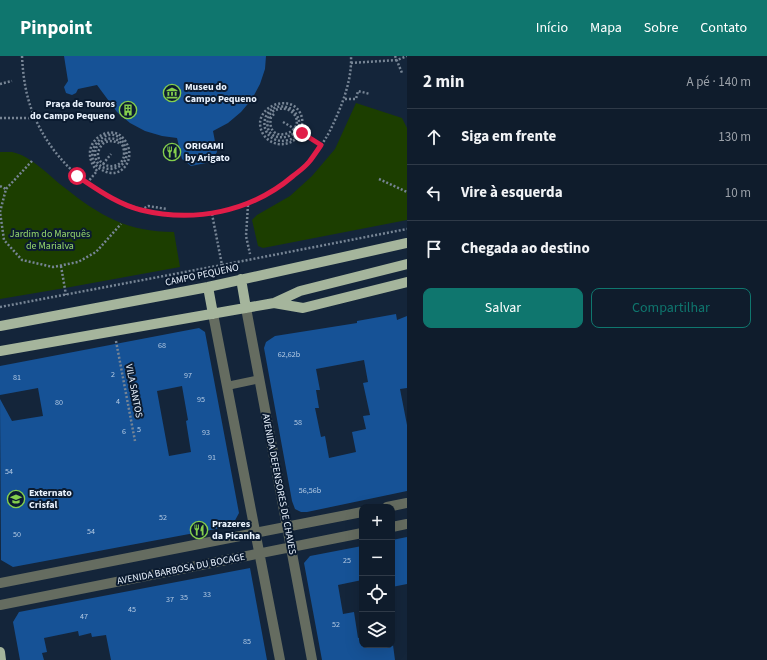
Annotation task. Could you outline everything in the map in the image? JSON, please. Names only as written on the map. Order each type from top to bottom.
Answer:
[{"type":"main road","name":"CAMPO PEQUENO","points":[[0,326],[208,287],[407,242]]},
{"type":"main road","points":[[0,351],[274,303],[300,291],[407,264]]},
{"type":"main road","points":[[241,279],[246,308]]},
{"type":"main road","points":[[274,303],[303,308],[407,282]]},
{"type":"main road","points":[[208,287],[213,314]]},
{"type":"main road","points":[[0,652],[1,660]]},
{"type":"street","name":"AVENIDA DEFENSORES DE CHAVES","points":[[246,308],[312,660]]},
{"type":"street","points":[[213,314],[280,660]]},
{"type":"street","points":[[395,505],[407,503]]},
{"type":"street","name":"AVENIDA BARBOSA DU BOCAGE","points":[[0,583],[359,513]]},
{"type":"street","points":[[395,526],[407,524]]},
{"type":"street","name":"AVENIDA BARBOSA DU BOCAGE","points":[[0,605],[359,534]]},
{"type":"lane","points":[[227,386],[260,379]]},
{"type":"path","points":[[22,56],[23,80],[34,118],[53,149],[77,176],[107,196],[140,210],[176,216],[212,214],[248,205],[280,187],[308,163],[330,133],[345,99],[351,56]]},
{"type":"path","points":[[395,56],[402,73]]},
{"type":"path","points":[[351,63],[397,60],[407,56]]},
{"type":"path","points":[[0,84],[12,81]]},
{"type":"path","points":[[345,99],[356,99],[358,91],[370,94]]},
{"type":"path","points":[[274,114],[271,117],[270,126],[272,130],[279,134],[284,135],[292,132],[296,124],[296,120],[292,112],[289,110],[280,109],[272,112],[269,115],[268,125],[269,129],[276,136],[286,138],[291,136],[299,124],[298,118],[292,109],[282,107],[271,110],[264,117],[264,123],[268,134],[273,138],[278,140],[290,140],[296,137],[302,127],[301,115],[293,106],[288,103],[282,103],[270,106],[264,112],[260,120],[264,134],[269,140],[275,143],[290,143],[297,139],[302,133]]},
{"type":"path","points":[[0,118],[34,118]]},
{"type":"path","points":[[283,122],[321,145]]},
{"type":"path","points":[[97,171],[89,158],[89,151],[92,144],[103,134],[110,132],[118,134],[124,139],[130,148],[130,160],[123,169],[112,173],[106,172],[96,165],[92,154],[93,148],[96,143],[105,136],[111,135],[120,137],[124,142],[127,153],[126,159],[123,164],[114,169],[109,169],[100,165],[95,156],[100,142],[105,139],[114,138],[119,140],[123,148],[124,156],[123,160],[117,166],[108,167],[104,165],[98,154],[104,143],[113,141],[119,143]]},
{"type":"path","points":[[88,183],[111,154]]},
{"type":"path","points":[[32,161],[6,189],[0,212],[4,240],[22,260],[53,267],[78,262],[96,252],[121,224]]},
{"type":"path","points":[[380,179],[407,192]]},
{"type":"path","points":[[0,186],[6,189]]},
{"type":"path","points":[[248,205],[246,236],[250,254]]},
{"type":"path","points":[[140,210],[148,206],[168,209]]},
{"type":"path","points":[[212,214],[222,265]]},
{"type":"path","points":[[0,307],[407,229]]},
{"type":"path","points":[[61,266],[66,295]]},
{"type":"path","name":"VILA SANTOS","points":[[117,344],[136,441]]},
{"type":"green space","points":[[356,103],[402,118],[407,128],[407,220],[263,248],[258,246],[252,220],[257,215],[290,196],[312,176],[335,149]]},
{"type":"green space","name":"Jardim do Marquês de Marialva","points":[[0,152],[12,152],[19,154],[34,162],[90,207],[115,220],[142,229],[174,232],[180,267],[0,299]]},
{"type":"building","points":[[64,56],[266,56],[265,69],[260,84],[252,99],[241,112],[228,123],[213,131],[217,152],[211,162],[191,166],[182,159],[177,138],[162,136],[145,131],[130,123],[117,112],[97,85],[78,89],[76,93],[72,95],[66,93],[64,87],[68,81]]},
{"type":"building","points":[[396,314],[397,320],[407,316],[407,388],[400,389],[407,425],[407,491],[301,512],[295,509],[292,501],[264,348],[266,342],[275,336],[357,323],[357,321]],"holes":[[[364,360],[368,382],[363,383],[370,415],[363,416],[366,429],[352,432],[356,452],[329,458],[325,436],[321,437],[315,408],[319,408],[316,390],[320,390],[316,369]]]},
{"type":"building","points":[[199,328],[205,332],[239,513],[232,526],[13,567],[1,560],[0,399],[12,421],[43,416],[38,388],[0,395],[0,366]],"holes":[[[182,386],[188,420],[186,421],[191,452],[169,456],[157,391]]]},
{"type":"building","points":[[407,537],[407,584],[395,586],[395,540]]},
{"type":"building","points":[[359,547],[359,581],[338,585],[343,614],[354,612],[359,638],[359,648],[393,648],[395,660],[322,660],[304,563],[310,556]]},
{"type":"building","points":[[250,568],[267,660],[111,660],[106,635],[92,637],[91,633],[79,636],[78,631],[44,638],[47,652],[42,653],[44,660],[20,660],[13,622],[19,612]]},
{"type":"place","name":"Museu do Campo Pequeno","points":[[172,93]]},
{"type":"place","name":"Praça de Touros do Campo Pequeno","points":[[128,110]]},
{"type":"place","name":"ORIGAMI by Arigato","points":[[172,152]]},
{"type":"place","name":"Externato Crisfal","points":[[16,499]]},
{"type":"place","name":"Prazeres da Picanha","points":[[199,530]]},
{"type":"route","points":[[77,176],[107,196],[140,210],[176,216],[212,214],[248,205],[280,187],[308,163],[321,145],[302,133]]}]
